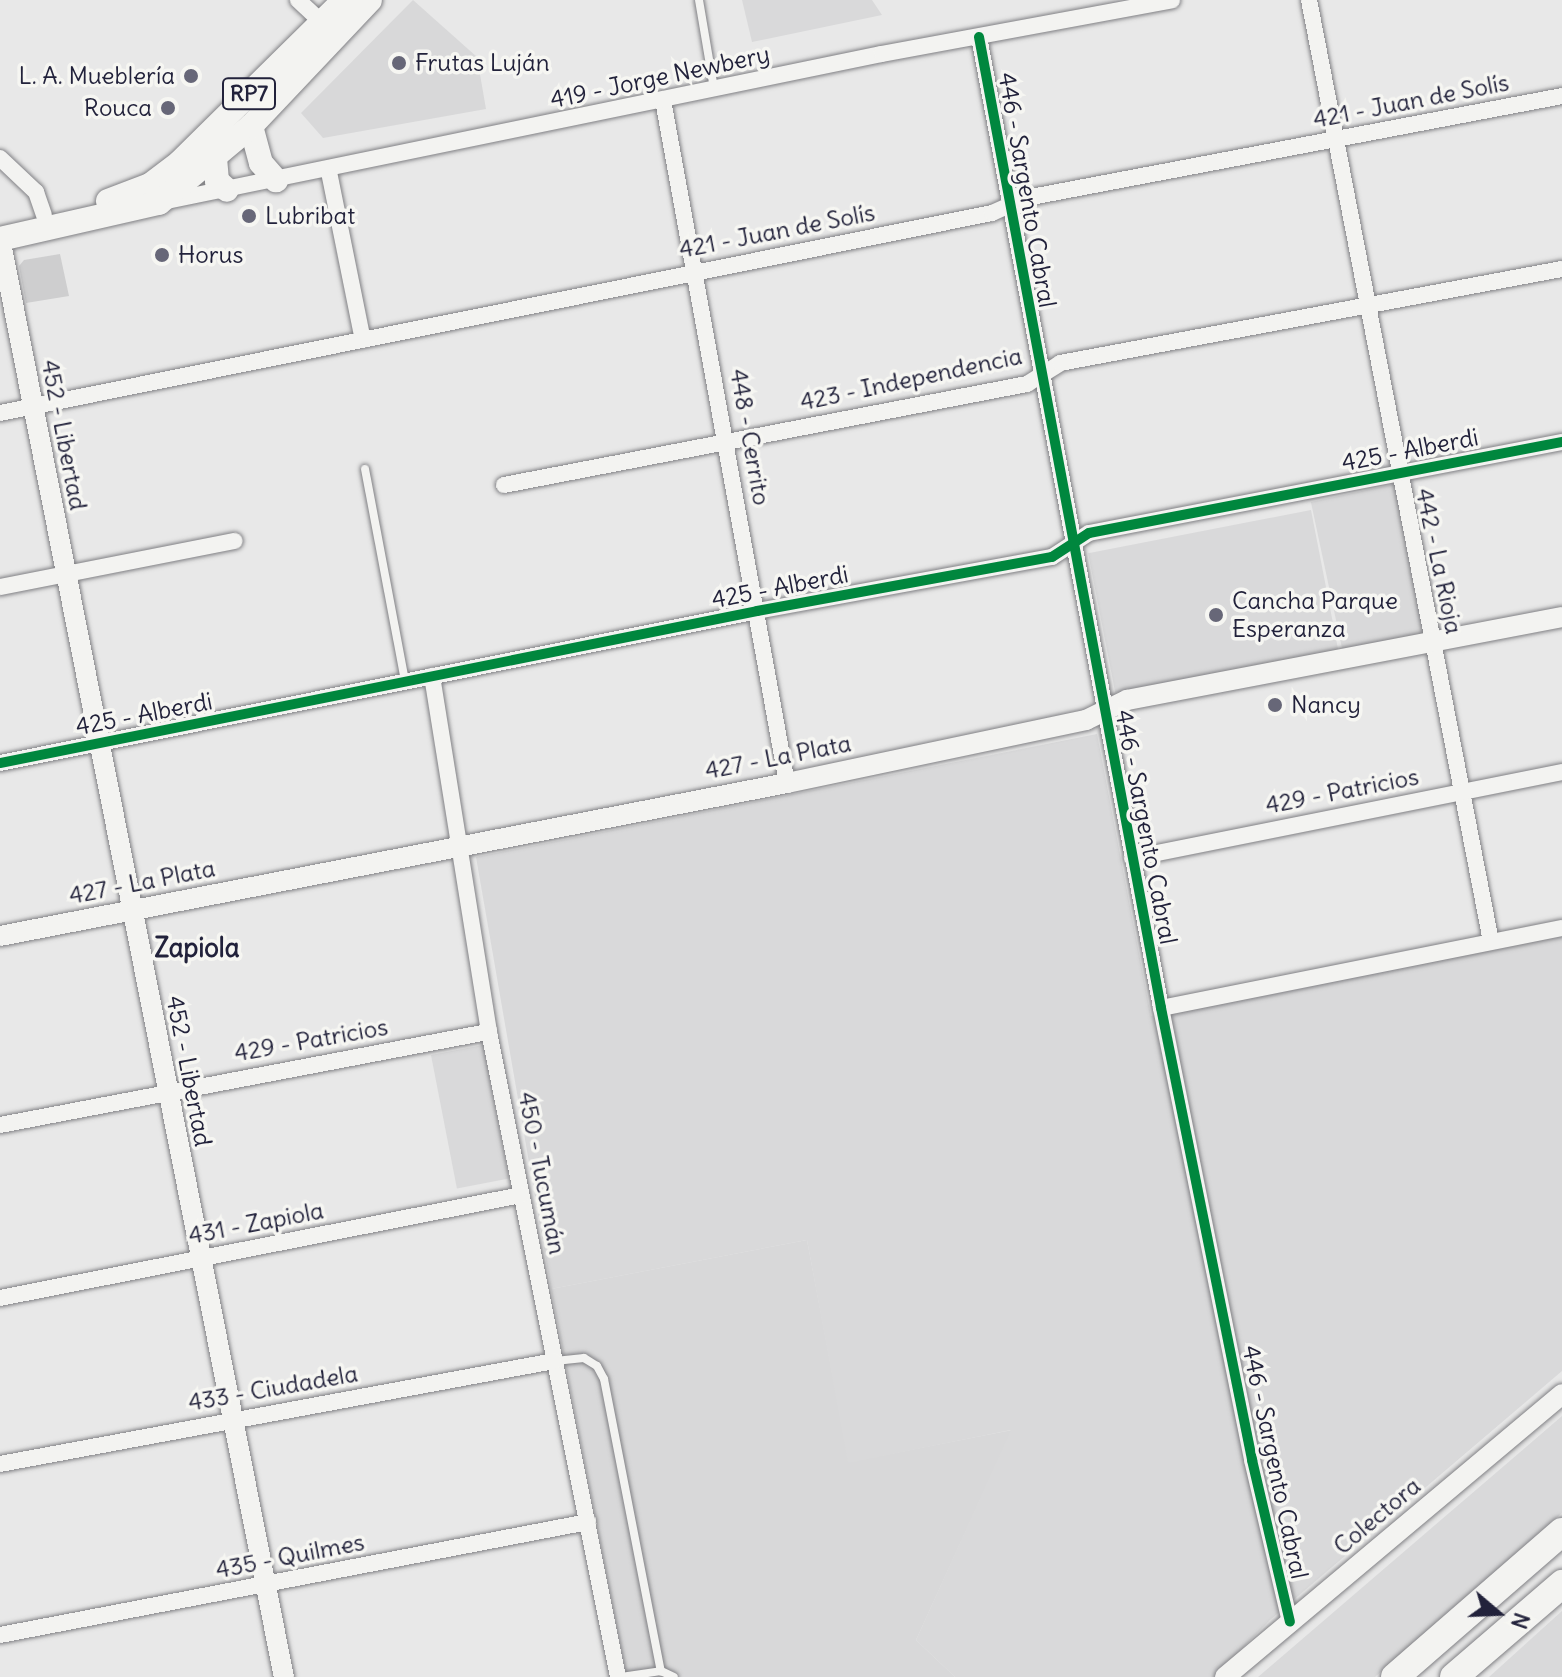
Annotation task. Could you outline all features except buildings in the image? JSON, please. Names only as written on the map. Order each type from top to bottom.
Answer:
[{"type":"highway","points":[[1395,1677],[1562,1532]]},
{"type":"highway","points":[[1454,1677],[1562,1584]]},
{"type":"main road","name":"RP7","points":[[0,239],[154,194],[215,158],[251,126],[329,29],[344,0]]},
{"type":"main road","name":"RP7","points":[[0,224],[40,204],[154,194],[329,29],[370,0]]},
{"type":"main road","points":[[251,126],[261,163],[276,180]]},
{"type":"main road","points":[[215,158],[217,181],[227,190]]},
{"type":"street","points":[[298,0],[329,29]]},
{"type":"street","name":"419 - Jorge Newbery","points":[[154,194],[227,190],[329,172],[714,89],[1172,0]]},
{"type":"street","name":"442 - La Rioja","points":[[1309,0],[1400,472],[1436,641],[1460,792],[1491,942]]},
{"type":"street","name":"446 - Sargento Cabral","points":[[979,37],[1070,543],[1161,1008],[1252,1460],[1290,1622]]},
{"type":"street","name":"421 - Juan de Solís","points":[[0,413],[992,213],[1026,198],[1562,96]]},
{"type":"street","name":"448 - Cerrito","points":[[663,100],[787,783]]},
{"type":"street","points":[[0,158],[40,204]]},
{"type":"street","points":[[329,172],[363,340]]},
{"type":"street","name":"452 - Libertad","points":[[0,239],[284,1677]]},
{"type":"street","name":"423 - Independencia","points":[[504,485],[1027,384],[1060,363],[1562,269]]},
{"type":"street","name":"425 - Alberdi","points":[[0,763],[757,611],[1052,557],[1089,533],[1562,442]]},
{"type":"street","points":[[0,587],[235,541]]},
{"type":"street","name":"427 - La Plata","points":[[0,936],[787,783],[1103,712],[1127,700],[1562,617]]},
{"type":"street","name":"450 - Tucumán","points":[[432,676],[462,845],[489,1032],[620,1677]]},
{"type":"street","name":"429 - Patricios","points":[[1132,858],[1562,772]]},
{"type":"street","points":[[1161,1008],[1562,928]]},
{"type":"street","name":"429 - Patricios","points":[[0,1125],[489,1032]]},
{"type":"street","name":"431 - Zapiola","points":[[0,1298],[521,1195]]},
{"type":"street","name":"433 - Ciudadela","points":[[0,1464],[554,1361]]},
{"type":"street","name":"Colectora","points":[[1225,1677],[1562,1394]]},
{"type":"street","name":"435 - Quilmes","points":[[0,1635],[588,1522]]},
{"type":"lane","points":[[699,0],[714,89]]},
{"type":"lane","points":[[365,469],[405,682]]},
{"type":"lane","points":[[554,1361],[584,1358],[604,1379],[661,1671]]},
{"type":"lane","points":[[620,1677],[661,1671],[674,1677]]},
{"type":"shaded area","points":[[413,0],[477,57],[486,109],[323,138],[301,113]]},
{"type":"shaded area","points":[[742,0],[872,0],[882,15],[752,42]]},
{"type":"shaded area","points":[[1395,484],[1427,634],[1343,652],[1311,502]]},
{"type":"shaded area","name":"Cancha Parque Esperanza","points":[[1311,510],[1338,649],[1115,693],[1088,553]]},
{"type":"shaded area","points":[[1097,734],[1151,1016],[1562,933],[1562,1371],[1270,1620],[1214,1677],[955,1677],[916,1640],[1011,1430],[848,1463],[807,1240],[551,1289],[476,857]]},
{"type":"shaded area","points":[[483,1045],[509,1179],[457,1189],[431,1055]]},
{"type":"shaded area","points":[[807,1240],[849,1462],[1012,1430],[916,1640],[955,1677],[627,1677],[551,1289]]},
{"type":"shaded area","points":[[1562,1416],[1562,1513],[1375,1677],[1258,1677]]},
{"type":"shaded area","points":[[1562,1611],[1562,1677],[1489,1677]]},
{"type":"cycle path","points":[[979,37],[1161,1008],[1252,1460],[1290,1622]]},
{"type":"cycle path","points":[[0,763],[757,611],[1052,557],[1089,533],[1562,442]]},
{"type":"place","name":"Frutas Luján","points":[[399,63]]},
{"type":"place","name":"L. A. Mueblería","points":[[191,76]]},
{"type":"place","name":"Rouca","points":[[168,108]]},
{"type":"place","name":"Lubribat","points":[[249,216]]},
{"type":"place","name":"Horus","points":[[162,255]]},
{"type":"place","name":"Cancha Parque Esperanza","points":[[1216,615]]},
{"type":"place","name":"Nancy","points":[[1275,705]]},
{"type":"district","name":"Zapiola","points":[[197,948]]}]
